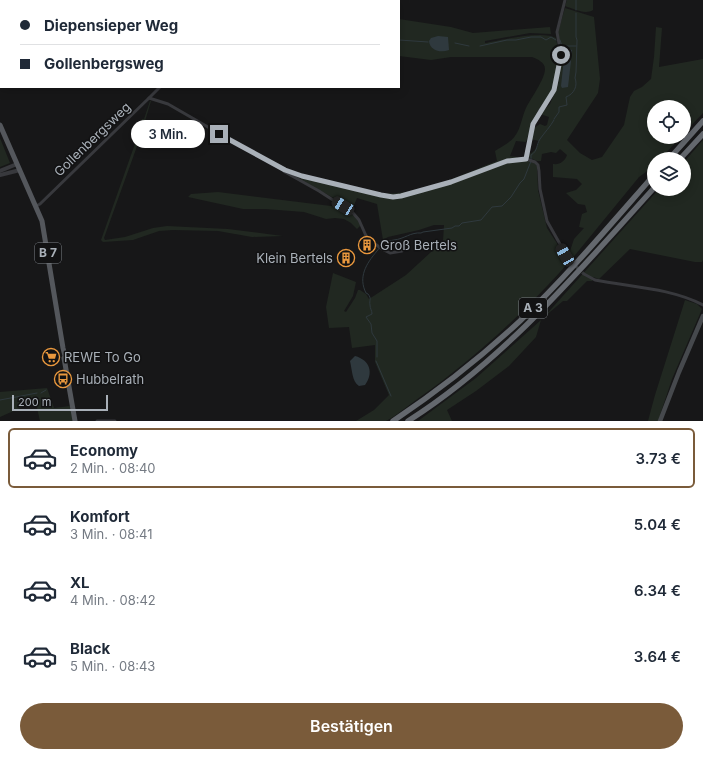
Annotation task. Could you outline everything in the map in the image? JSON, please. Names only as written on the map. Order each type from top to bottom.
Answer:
[{"type":"highway","points":[[675,152],[703,121]]},
{"type":"highway","points":[[686,152],[703,134]]},
{"type":"highway","name":"A 3","points":[[393,421],[456,376],[520,321],[586,252],[647,184]]},
{"type":"highway","name":"A 3","points":[[408,421],[461,382],[526,326],[557,295],[647,196]]},
{"type":"main road","name":"B 7","points":[[0,125],[44,227],[63,348],[61,351],[64,358],[75,421]]},
{"type":"main road","points":[[660,421],[676,378],[703,316]]},
{"type":"street","points":[[527,159],[533,124],[540,110],[552,95],[556,85],[561,55],[557,32],[565,0]]},
{"type":"street","name":"Gollenbergsweg","points":[[36,206],[40,204],[159,88]]},
{"type":"street","points":[[149,98],[168,104],[280,168],[353,213],[361,222],[365,236],[380,248],[390,253],[402,251]]},
{"type":"street","points":[[280,168],[302,176],[381,195],[397,197],[451,182],[507,161],[527,159],[535,162],[539,168],[540,190],[547,221],[569,260]]},
{"type":"street","points":[[0,171],[17,164]]},
{"type":"street","points":[[0,175],[20,170]]},
{"type":"street","points":[[584,274],[595,280],[669,293],[692,299],[703,305]]},
{"type":"street","points":[[97,421],[115,421]]},
{"type":"shaded area","points":[[567,0],[593,0],[593,10],[583,12],[565,6]]},
{"type":"shaded area","points":[[565,8],[594,17],[600,79],[598,93],[567,140],[580,153],[592,160],[602,157],[624,125],[630,97],[634,91],[642,87],[651,79],[656,27],[662,28],[659,67],[703,59],[703,113],[691,126],[691,100],[647,100],[647,144],[674,144],[667,152],[647,152],[647,171],[639,177],[571,260],[568,257],[574,239],[584,228],[579,227],[582,214],[587,212],[585,205],[578,204],[566,193],[576,190],[582,184],[577,179],[553,177],[553,164],[562,162],[567,155],[560,149],[556,153],[551,152],[542,154],[541,161],[537,161],[526,156],[531,154],[539,141],[530,139],[534,128],[540,124],[545,126],[547,125],[549,117],[540,114],[550,104],[558,85],[562,56],[558,32]]},
{"type":"shaded area","points":[[400,19],[451,27],[473,33],[550,27],[551,34],[530,33],[485,41],[485,43],[532,35],[550,36],[556,38],[559,55],[553,89],[532,123],[526,142],[516,141],[510,156],[517,158],[451,182],[400,195],[386,195],[380,193],[409,192],[424,188],[455,178],[497,161],[495,151],[511,141],[517,133],[526,108],[540,83],[545,69],[542,63],[532,57],[451,57],[431,60],[400,56]]},
{"type":"shaded area","points":[[438,36],[448,37],[449,50],[439,51],[431,47],[429,41],[431,38]]},
{"type":"shaded area","points":[[567,48],[572,50],[568,87],[562,88],[565,49]]},
{"type":"shaded area","points":[[150,101],[140,138],[104,238],[105,240],[125,237],[153,228],[167,226],[228,229],[283,236],[252,237],[218,231],[173,230],[159,231],[133,240],[103,242],[101,240],[137,138],[142,119],[144,119]]},
{"type":"shaded area","points":[[0,138],[10,163],[0,167]]},
{"type":"shaded area","points":[[703,140],[702,262],[695,262],[630,249],[599,279],[593,277],[592,281],[587,281],[567,301],[563,301],[544,317],[653,196],[691,196],[691,154]]},
{"type":"shaded area","points":[[525,159],[537,166],[538,190],[547,228],[569,262],[534,300],[497,336],[437,385],[386,421],[356,421],[374,410],[389,395],[375,362],[375,345],[352,348],[349,327],[329,328],[326,307],[333,273],[356,282],[353,296],[344,311],[346,312],[358,290],[366,294],[369,299],[406,275],[443,241],[444,225],[434,225],[388,237],[383,240],[377,204],[357,198],[352,210],[286,171],[393,197],[449,184],[509,161]]},
{"type":"shaded area","points":[[218,192],[339,207],[339,204],[355,217],[361,225],[357,229],[344,219],[326,219],[304,212],[243,209],[188,197],[191,194]]},
{"type":"shaded area","points":[[685,300],[697,304],[702,309],[672,379],[658,421],[648,421],[655,395]]},
{"type":"shaded area","points":[[541,320],[536,337],[509,366],[476,391],[447,410],[452,421],[418,421],[476,378]]},
{"type":"shaded area","points":[[355,356],[364,361],[369,368],[370,372],[365,385],[359,386],[355,382],[350,361]]},
{"type":"shaded area","points":[[47,388],[54,408],[70,406],[73,421],[40,421],[37,408],[38,400],[0,417],[0,392]]},
{"type":"waterway","points":[[576,0],[576,10]]},
{"type":"waterway","points":[[554,119],[559,112],[559,107],[567,105],[566,97],[571,94],[576,87],[576,13]]},
{"type":"waterway","points":[[480,46],[507,40],[531,37],[541,37],[546,40],[551,37],[556,40]]},
{"type":"waterway","points":[[400,40],[428,42]]},
{"type":"waterway","points":[[560,40],[562,46],[576,46]]},
{"type":"waterway","points":[[455,43],[469,46]]},
{"type":"waterway","points":[[377,357],[377,341],[372,333],[371,324],[366,317],[372,314],[372,311],[370,306],[370,298],[364,287],[363,276],[364,271],[382,244],[385,241],[398,239],[417,233],[452,228],[459,226],[462,223],[481,220],[492,207],[502,206],[511,197],[524,179],[531,161],[531,155],[535,152],[540,139],[554,120]]},
{"type":"waterway","points":[[376,361],[391,396]]},
{"type":"waterway","points":[[41,393],[46,390]]},
{"type":"waterway","points":[[0,400],[37,393]]},
{"type":"tunnel","points":[[569,260],[584,274]]},
{"type":"place","name":"Groß Bertels","points":[[367,245]]},
{"type":"place","name":"Klein Bertels","points":[[346,258]]},
{"type":"place","name":"REWE To Go","points":[[51,357]]},
{"type":"place","name":"Hubbelrath","points":[[63,379]]},
{"type":"route","points":[[219,134],[269,162],[296,174],[381,195],[397,197],[451,182],[507,161],[526,159],[530,133],[535,118],[550,98],[556,85],[561,55]]}]
